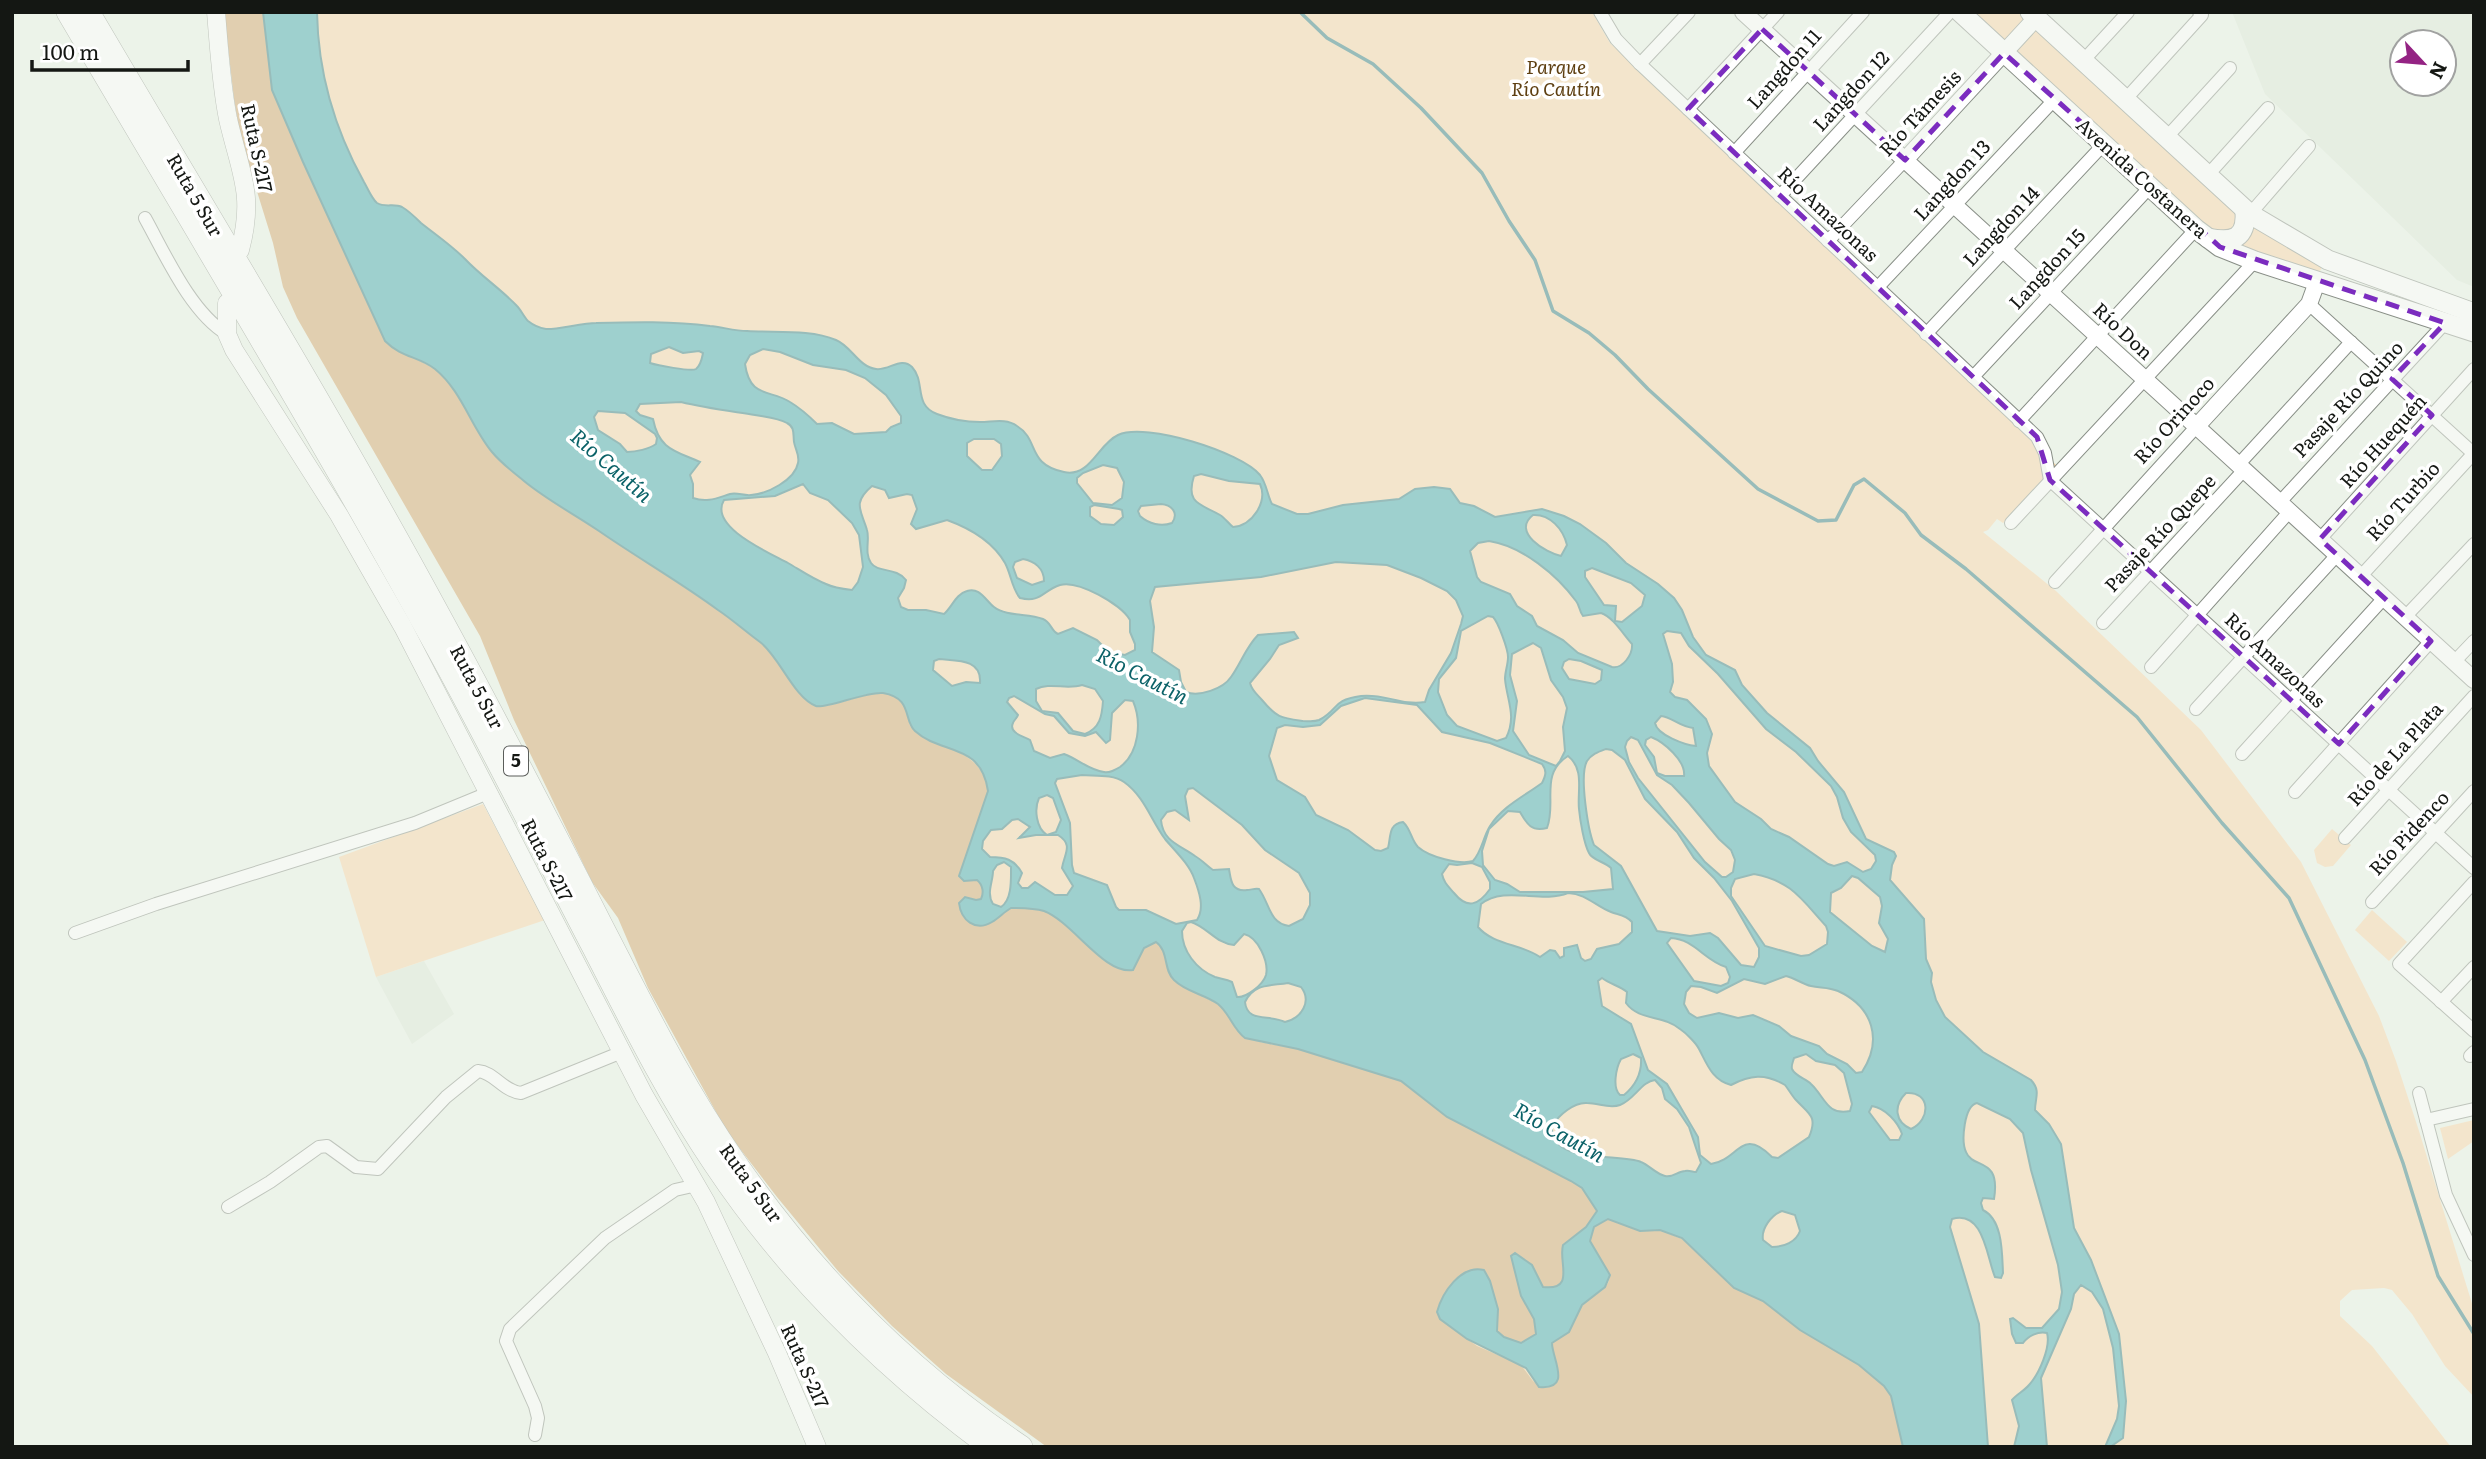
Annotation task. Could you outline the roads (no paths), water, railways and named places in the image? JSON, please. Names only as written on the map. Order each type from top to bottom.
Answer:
[{"type":"highway","name":"Ruta 5 Sur","points":[[68,12],[398,578],[467,704],[655,1065],[710,1157],[779,1249],[844,1322],[914,1387],[991,1447]]},
{"type":"highway","name":"Ruta 5 Sur","points":[[88,12],[394,533],[663,1044],[720,1142],[784,1228],[849,1302],[928,1376],[1021,1447]]},
{"type":"main road","name":"Ruta S-217","points":[[216,12],[228,117],[248,199],[240,250]]},
{"type":"main road","name":"Avenida Costanera","points":[[1960,12],[2150,187],[2220,247],[2317,282],[2474,332]]},
{"type":"main road","points":[[2036,14],[2082,62],[2248,212],[2328,260],[2474,313]]},
{"type":"main road","points":[[2202,233],[2221,240],[2237,237],[2245,226],[2248,212]]},
{"type":"main road","name":"Ruta S-217","points":[[227,303],[227,334],[239,360],[386,595],[644,1095],[697,1185],[777,1353],[817,1447]]},
{"type":"street","name":"Río Amazonas","points":[[1600,12],[1616,39],[1640,64],[2037,437],[2045,453],[2050,480],[2474,868]]},
{"type":"street","points":[[1640,64],[1689,12]]},
{"type":"street","name":"Río Don","points":[[1743,12],[2474,680]]},
{"type":"street","points":[[1688,108],[1778,12]]},
{"type":"street","name":"Langdon 11","points":[[1734,153],[1863,12]]},
{"type":"street","name":"Langdon 12","points":[[1780,195],[1951,12]]},
{"type":"street","points":[[2082,62],[2128,12]]},
{"type":"street","name":"Río Támesis","points":[[1828,241],[2004,53],[2036,14]]},
{"type":"street","points":[[2124,100],[2201,14]]},
{"type":"street","points":[[2166,138],[2230,68]]},
{"type":"street","name":"Langdon 13","points":[[1878,288],[2055,99]]},
{"type":"street","points":[[2207,176],[2268,108]]},
{"type":"street","name":"Langdon 14","points":[[1926,334],[2104,144]]},
{"type":"street","points":[[2248,212],[2309,146]]},
{"type":"street","name":"Langdon 15","points":[[1973,377],[2150,187]]},
{"type":"street","points":[[145,218],[197,305],[210,322],[227,334]]},
{"type":"street","points":[[2020,421],[2098,336],[2202,233]]},
{"type":"street","points":[[2011,523],[2143,378],[2255,261]]},
{"type":"street","name":"Río Orinoco","points":[[2055,582],[2309,304],[2317,282]]},
{"type":"street","points":[[2309,304],[2474,453]]},
{"type":"street","name":"Pasaje Río Quino","points":[[2151,667],[2392,379],[2445,323]]},
{"type":"street","name":"Pasaje Río Quepe","points":[[2104,623],[2351,342]]},
{"type":"street","name":"Río Huequén","points":[[2320,539],[2474,369]]},
{"type":"street","name":"Río Turbio","points":[[2361,576],[2474,453]]},
{"type":"street","points":[[2405,617],[2474,544]]},
{"type":"street","points":[[2196,709],[2337,555]]},
{"type":"street","points":[[2242,754],[2384,598]]},
{"type":"street","points":[[2295,792],[2431,641]]},
{"type":"street","points":[[2454,662],[2474,641]]},
{"type":"street","name":"Río de La Plata","points":[[2345,838],[2474,696]]},
{"type":"street","name":"Río Pidenco","points":[[2372,902],[2474,791]]},
{"type":"street","points":[[75,933],[156,904],[415,823],[488,793]]},
{"type":"street","points":[[2474,882],[2399,964],[2474,1031]]},
{"type":"street","points":[[2441,1002],[2474,967]]},
{"type":"street","points":[[228,1207],[270,1182],[319,1147],[327,1146],[356,1167],[378,1169],[446,1097],[478,1071],[487,1073],[506,1088],[521,1093],[622,1052]]},
{"type":"street","points":[[2419,1093],[2446,1195],[2473,1250]]},
{"type":"street","points":[[2426,1119],[2474,1109]]},
{"type":"street","points":[[536,1435],[538,1418],[535,1406],[506,1341],[510,1329],[605,1238],[675,1190],[697,1185]]},
{"type":"water","name":"Río Cautín","points":[[263,12],[317,12],[321,56],[330,100],[345,142],[373,199],[380,204],[399,206],[407,210],[505,294],[528,321],[541,328],[639,322],[696,324],[742,331],[804,333],[826,337],[841,343],[860,361],[876,369],[899,363],[908,364],[916,373],[922,399],[930,410],[964,421],[1004,421],[1013,424],[1029,438],[1038,458],[1052,468],[1064,472],[1081,470],[1118,435],[1131,432],[1149,433],[1192,442],[1234,457],[1260,475],[1272,504],[1297,514],[1308,514],[1343,505],[1399,499],[1415,489],[1434,487],[1450,489],[1460,503],[1474,506],[1495,517],[1542,509],[1580,524],[1606,543],[1626,563],[1674,598],[1693,637],[1706,655],[1735,670],[1742,685],[1767,713],[1810,748],[1844,792],[1866,839],[1894,852],[1896,856],[1890,880],[1924,919],[1926,959],[1932,973],[1931,982],[1936,1000],[1945,1017],[1983,1052],[2034,1084],[2037,1091],[2035,1110],[2049,1124],[2061,1144],[2074,1228],[2091,1260],[2119,1334],[2126,1401],[2123,1438],[2110,1447],[2105,1447],[2117,1419],[2119,1406],[2113,1348],[2103,1309],[2092,1292],[2081,1285],[2074,1294],[2071,1309],[2041,1378],[2047,1447],[2014,1447],[2019,1426],[2012,1400],[2037,1374],[2046,1353],[2048,1339],[2047,1333],[2040,1333],[2030,1336],[2023,1343],[2016,1343],[2010,1319],[2013,1318],[2026,1328],[2042,1328],[2059,1309],[2062,1292],[2058,1265],[2023,1133],[2010,1119],[1977,1103],[1966,1117],[1965,1147],[1969,1157],[1985,1166],[1994,1176],[1994,1199],[1983,1198],[1981,1203],[1983,1210],[1990,1215],[1998,1229],[2002,1256],[2001,1278],[1995,1277],[1978,1228],[1971,1221],[1963,1218],[1952,1219],[1950,1227],[1979,1324],[1988,1447],[1903,1447],[1891,1396],[1884,1386],[1859,1365],[1800,1330],[1763,1301],[1734,1288],[1682,1238],[1660,1230],[1640,1231],[1608,1219],[1594,1227],[1590,1241],[1610,1275],[1605,1287],[1582,1305],[1569,1332],[1552,1343],[1558,1372],[1555,1384],[1539,1387],[1526,1368],[1467,1339],[1440,1319],[1437,1312],[1443,1297],[1454,1282],[1468,1271],[1476,1269],[1484,1270],[1490,1281],[1498,1309],[1497,1331],[1504,1337],[1521,1343],[1536,1334],[1534,1319],[1521,1296],[1511,1256],[1515,1253],[1532,1265],[1543,1287],[1559,1285],[1564,1274],[1563,1245],[1586,1227],[1597,1211],[1582,1188],[1447,1117],[1401,1081],[1298,1049],[1245,1038],[1218,1004],[1174,980],[1168,971],[1163,950],[1156,942],[1144,948],[1133,970],[1122,969],[1100,956],[1055,917],[1044,911],[1011,908],[986,925],[970,923],[963,915],[959,903],[965,897],[981,899],[981,884],[977,880],[964,881],[959,876],[988,791],[984,775],[977,764],[969,757],[936,744],[915,731],[903,704],[892,696],[876,693],[821,706],[808,702],[760,642],[689,590],[542,494],[499,460],[444,378],[429,365],[398,351],[385,341],[272,90]],"holes":[[[669,347],[683,353],[703,353],[696,369],[650,363],[651,354]],[[763,349],[780,352],[813,365],[846,370],[865,378],[886,395],[901,416],[901,423],[886,432],[854,434],[832,423],[817,424],[790,402],[756,388],[751,383],[745,364],[750,355]],[[681,402],[780,420],[792,429],[798,463],[792,475],[765,492],[733,494],[707,500],[693,498],[690,475],[700,462],[676,452],[664,443],[653,419],[636,411],[640,404]],[[598,411],[625,413],[655,434],[656,444],[646,449],[627,452],[620,444],[598,430],[594,417]],[[974,439],[994,439],[1001,444],[1002,456],[992,470],[982,470],[967,456],[967,443]],[[1103,465],[1117,468],[1124,482],[1122,498],[1112,505],[1093,503],[1077,483],[1077,478]],[[1201,474],[1229,481],[1260,484],[1262,491],[1257,512],[1240,526],[1233,527],[1222,516],[1196,502],[1192,485],[1194,476]],[[803,484],[810,493],[828,500],[852,523],[859,535],[863,567],[858,582],[852,590],[829,585],[756,546],[732,529],[721,510],[724,500],[775,496]],[[872,486],[885,490],[889,498],[912,495],[917,509],[911,524],[916,529],[947,520],[980,537],[1000,555],[1020,598],[1037,598],[1054,587],[1068,584],[1088,590],[1109,601],[1130,620],[1135,650],[1125,655],[1109,652],[1097,640],[1073,628],[1058,634],[1046,620],[999,610],[972,590],[960,595],[944,614],[901,607],[898,598],[906,580],[897,573],[878,568],[871,563],[868,555],[868,534],[860,502]],[[1094,505],[1122,510],[1123,517],[1114,525],[1101,524],[1090,516],[1090,507]],[[1165,505],[1171,508],[1175,516],[1172,523],[1164,525],[1144,519],[1138,511],[1141,506]],[[1533,515],[1545,517],[1555,524],[1567,545],[1561,556],[1540,546],[1528,535],[1526,528]],[[1489,541],[1514,549],[1538,563],[1559,581],[1576,601],[1583,616],[1601,613],[1610,618],[1632,644],[1629,656],[1620,666],[1612,667],[1578,653],[1563,640],[1537,626],[1532,616],[1517,606],[1510,594],[1481,582],[1470,551],[1478,543]],[[1027,560],[1040,569],[1044,581],[1032,585],[1017,578],[1013,567],[1015,562]],[[1336,562],[1387,565],[1421,578],[1447,591],[1456,600],[1463,616],[1451,653],[1425,702],[1361,696],[1345,700],[1315,721],[1289,719],[1276,714],[1250,683],[1279,645],[1298,638],[1294,632],[1258,635],[1227,681],[1204,693],[1186,692],[1179,670],[1152,652],[1154,627],[1150,601],[1155,587],[1261,577]],[[1592,568],[1631,583],[1645,595],[1642,606],[1622,622],[1615,621],[1616,606],[1604,605],[1585,577],[1585,571]],[[1488,616],[1493,617],[1508,657],[1505,679],[1511,723],[1506,738],[1497,741],[1457,726],[1447,715],[1438,692],[1439,679],[1456,658],[1461,631]],[[1667,631],[1681,633],[1689,646],[1718,674],[1766,729],[1796,752],[1831,786],[1851,832],[1875,855],[1876,861],[1871,869],[1863,872],[1847,862],[1834,866],[1828,864],[1789,837],[1771,829],[1735,802],[1709,766],[1707,753],[1712,734],[1706,719],[1687,700],[1675,697],[1670,692],[1673,682],[1672,664],[1663,634]],[[1533,643],[1541,648],[1551,680],[1567,708],[1563,727],[1565,751],[1556,766],[1529,755],[1513,731],[1517,701],[1510,675],[1512,654]],[[939,659],[966,662],[977,669],[980,683],[966,682],[952,686],[933,670],[934,661]],[[1569,659],[1581,661],[1602,670],[1601,680],[1595,684],[1569,679],[1562,668],[1564,662]],[[1082,685],[1095,689],[1103,701],[1097,725],[1085,734],[1073,731],[1058,713],[1042,711],[1036,701],[1036,689]],[[1014,696],[1045,714],[1054,716],[1069,733],[1085,736],[1096,732],[1106,743],[1110,740],[1112,713],[1125,700],[1133,701],[1138,727],[1135,746],[1126,761],[1120,767],[1104,772],[1064,754],[1050,758],[1034,751],[1030,740],[1013,729],[1018,715],[1007,702]],[[1365,698],[1417,705],[1442,732],[1490,743],[1542,764],[1545,775],[1542,783],[1507,807],[1495,819],[1473,861],[1453,861],[1423,851],[1403,822],[1392,828],[1388,848],[1375,850],[1348,830],[1316,815],[1305,797],[1277,780],[1269,756],[1277,728],[1285,725],[1320,725],[1341,706]],[[1661,716],[1693,728],[1696,746],[1672,739],[1661,732],[1655,723]],[[1631,737],[1638,740],[1657,775],[1672,785],[1689,803],[1731,850],[1735,860],[1733,872],[1726,877],[1722,877],[1705,862],[1638,778],[1629,762],[1625,747]],[[1651,737],[1673,753],[1684,770],[1684,776],[1657,773],[1654,757],[1645,745],[1646,740]],[[1606,749],[1612,750],[1625,760],[1645,799],[1677,832],[1694,858],[1732,901],[1759,948],[1759,957],[1754,967],[1741,965],[1718,938],[1710,933],[1690,936],[1657,931],[1621,866],[1594,845],[1584,790],[1585,768],[1593,755]],[[1568,756],[1577,767],[1582,832],[1587,849],[1593,857],[1611,868],[1613,889],[1520,892],[1495,880],[1483,865],[1482,851],[1489,829],[1508,811],[1520,812],[1533,828],[1547,828],[1550,818],[1550,789],[1554,771]],[[1082,775],[1115,778],[1137,794],[1165,839],[1189,868],[1199,894],[1199,915],[1197,920],[1176,924],[1146,910],[1119,910],[1107,885],[1074,873],[1070,823],[1055,783],[1057,779]],[[1193,788],[1242,825],[1265,850],[1299,873],[1310,893],[1310,905],[1303,919],[1289,926],[1282,924],[1274,917],[1259,889],[1238,889],[1233,884],[1229,869],[1213,870],[1173,842],[1162,827],[1161,820],[1167,812],[1175,810],[1189,820],[1185,796],[1188,789]],[[1047,795],[1053,798],[1061,820],[1056,832],[1047,835],[1038,823],[1037,807],[1039,798]],[[1018,819],[1030,827],[1019,838],[1058,835],[1067,846],[1062,868],[1073,886],[1067,895],[1055,895],[1035,882],[1028,888],[1022,888],[1018,883],[1022,873],[1016,865],[1005,858],[990,857],[982,849],[983,841],[991,830],[1002,829],[1012,820]],[[1004,862],[1011,867],[1011,884],[1005,904],[1001,907],[993,904],[990,892],[993,871],[997,865]],[[1472,863],[1482,867],[1490,882],[1490,889],[1477,902],[1468,903],[1463,902],[1442,874],[1449,864]],[[1754,874],[1778,881],[1803,900],[1826,926],[1827,944],[1809,955],[1801,956],[1765,946],[1731,896],[1735,879]],[[1852,876],[1880,897],[1882,906],[1879,923],[1888,939],[1885,952],[1872,946],[1830,912],[1831,893],[1841,888]],[[1568,893],[1580,896],[1627,918],[1632,922],[1632,932],[1619,944],[1597,949],[1591,959],[1585,961],[1581,958],[1577,945],[1564,948],[1564,956],[1560,958],[1555,951],[1550,950],[1540,957],[1499,941],[1478,927],[1481,904],[1501,896],[1546,897]],[[1187,923],[1197,924],[1228,944],[1234,945],[1244,934],[1254,940],[1261,951],[1266,964],[1266,975],[1254,990],[1237,997],[1232,982],[1208,974],[1187,952],[1182,931]],[[1671,938],[1686,942],[1726,967],[1730,977],[1728,983],[1721,986],[1694,981],[1667,943]],[[1786,976],[1808,985],[1838,991],[1850,998],[1867,1015],[1873,1037],[1868,1060],[1862,1072],[1856,1073],[1819,1046],[1791,1036],[1779,1026],[1753,1015],[1738,1018],[1719,1013],[1697,1018],[1689,1013],[1684,1004],[1686,992],[1691,986],[1717,993],[1744,979],[1765,984]],[[1602,978],[1627,992],[1626,1003],[1631,1009],[1674,1025],[1685,1033],[1698,1047],[1711,1071],[1724,1083],[1731,1085],[1745,1079],[1764,1077],[1785,1085],[1811,1116],[1812,1130],[1809,1137],[1778,1158],[1753,1144],[1740,1147],[1728,1157],[1711,1164],[1700,1155],[1698,1137],[1667,1084],[1648,1070],[1631,1024],[1602,1006],[1598,981]],[[1288,983],[1301,987],[1306,998],[1304,1008],[1296,1017],[1285,1022],[1254,1015],[1247,1009],[1245,1002],[1258,988]],[[1633,1054],[1641,1058],[1637,1079],[1624,1095],[1620,1095],[1616,1088],[1621,1059]],[[1806,1054],[1816,1061],[1835,1065],[1844,1073],[1852,1104],[1850,1111],[1842,1112],[1831,1108],[1816,1089],[1792,1068],[1794,1058]],[[1655,1080],[1662,1088],[1665,1099],[1677,1109],[1689,1127],[1701,1163],[1696,1172],[1686,1171],[1665,1176],[1631,1159],[1573,1152],[1562,1147],[1554,1138],[1552,1126],[1572,1107],[1582,1103],[1608,1106],[1625,1103],[1646,1084]],[[1906,1093],[1914,1094],[1924,1101],[1925,1113],[1918,1125],[1911,1129],[1899,1118],[1899,1103]],[[1872,1106],[1886,1113],[1902,1134],[1899,1140],[1890,1140],[1869,1112]],[[1782,1211],[1795,1215],[1800,1231],[1789,1243],[1772,1247],[1763,1240],[1765,1227]]]},
{"type":"waterway","points":[[1300,12],[1327,38],[1373,64],[1421,108],[1482,173],[1535,260],[1553,311],[1589,333],[1615,355],[1648,389],[1758,489],[1818,521],[1836,520],[1854,485],[1864,479],[1905,513],[1921,535],[1966,569],[2137,717],[2222,823],[2289,898],[2365,1060],[2403,1163],[2438,1276],[2474,1334]]},
{"type":"park label","name":"Parque Río Cautín","points":[[1556,78]]}]
